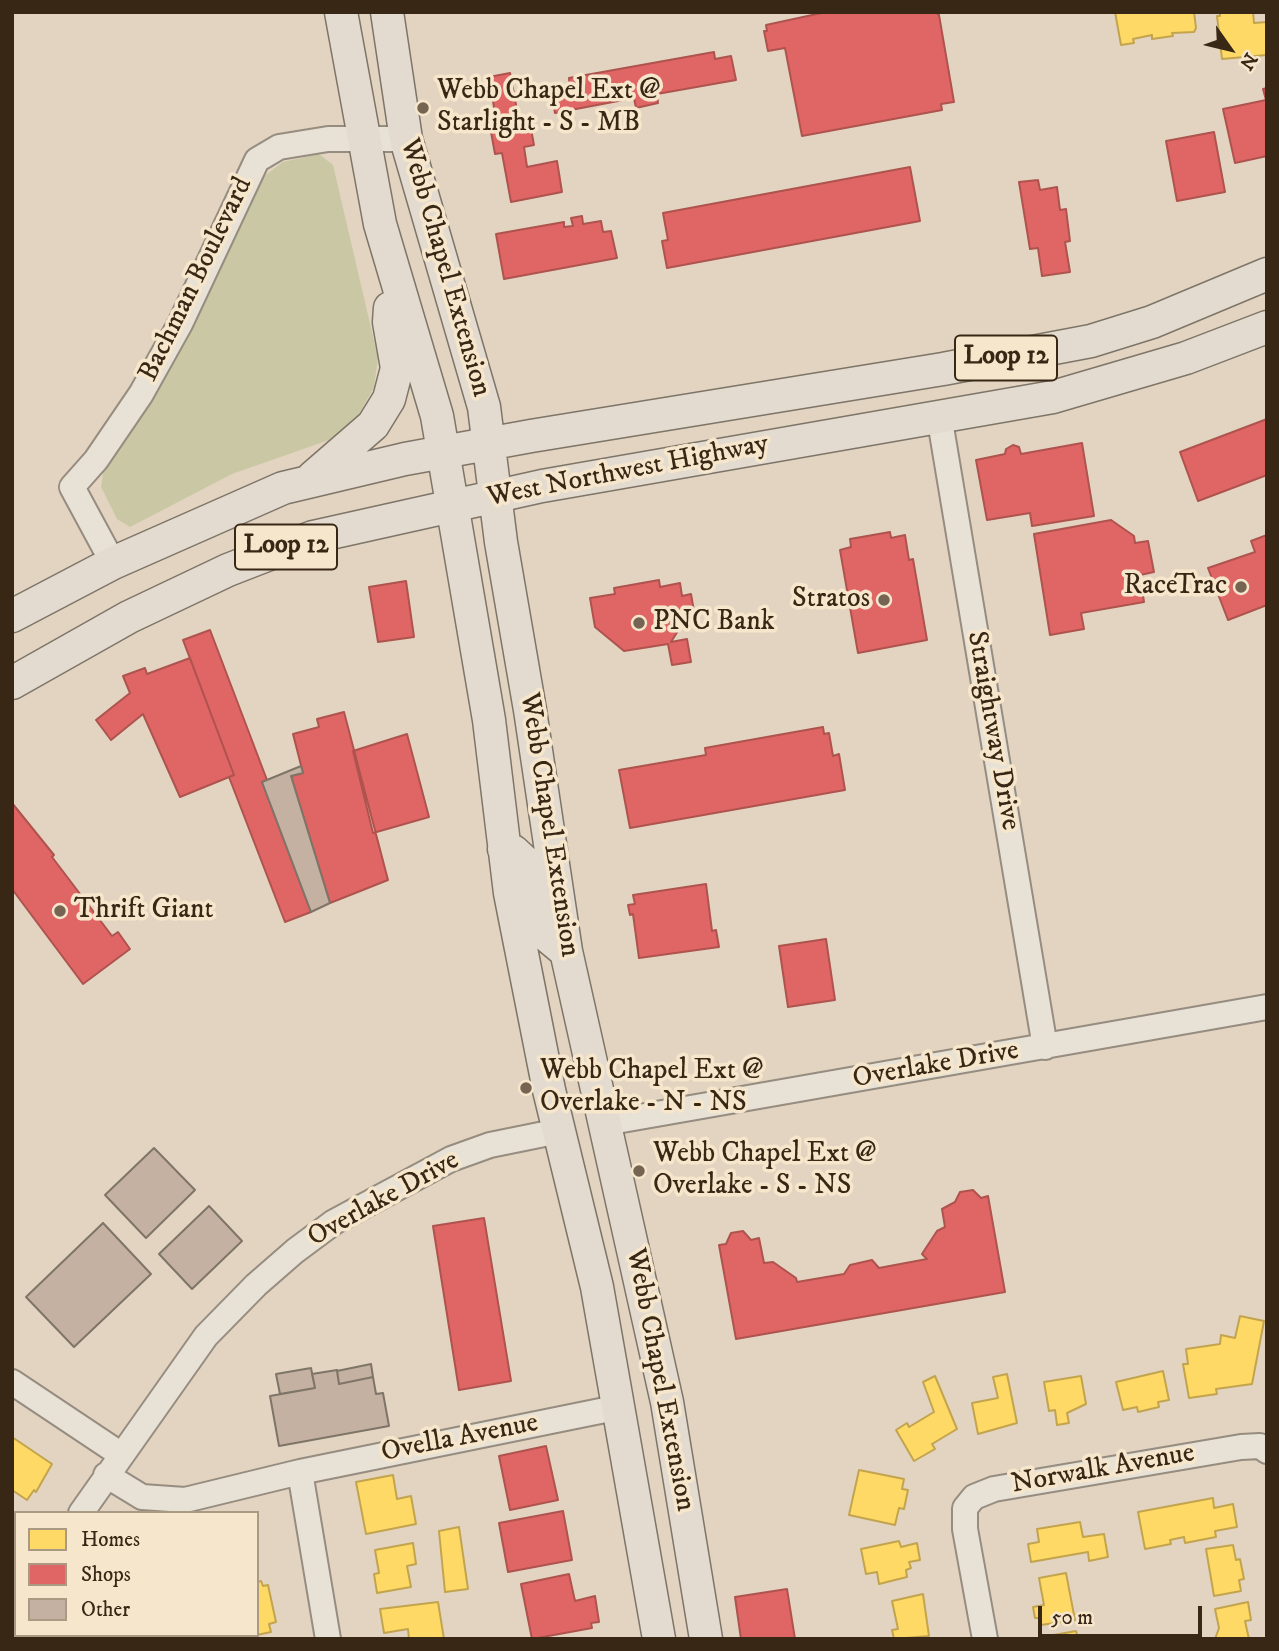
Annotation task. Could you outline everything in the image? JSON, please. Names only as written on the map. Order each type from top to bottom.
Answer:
[{"type":"main road","name":"Webb Chapel Extension","points":[[341,12],[380,224],[437,416],[489,720],[510,894],[559,1131],[597,1287],[659,1639]]},
{"type":"main road","name":"Webb Chapel Extension","points":[[387,12],[406,139],[484,407],[495,496],[566,951],[667,1402],[706,1639]]},
{"type":"main road","points":[[306,482],[373,425],[389,398],[397,368],[389,322],[392,267]]},
{"type":"main road","name":"West Northwest Highway","points":[[12,617],[113,563],[250,501],[306,482],[443,452],[943,369],[1091,341],[1152,322],[1267,274]]},
{"type":"main road","name":"West Northwest Highway","points":[[12,683],[129,617],[228,570],[313,537],[495,496],[939,415],[1053,397],[1186,358],[1267,327]]},
{"type":"main road","points":[[807,439],[832,414],[922,396],[936,386],[943,369]]},
{"type":"main road","points":[[504,849],[513,851],[528,865],[538,915],[546,935],[566,951]]},
{"type":"main road","points":[[559,1131],[605,1123]]},
{"type":"street","name":"Bachman Boulevard","points":[[113,563],[107,546],[72,487],[96,460],[141,394],[174,336],[257,160],[279,147],[328,139],[406,139]]},
{"type":"street","name":"Straightway Drive","points":[[939,415],[1045,1047]]},
{"type":"street","name":"Overlake Drive","points":[[605,1123],[1267,1007]]},
{"type":"street","name":"Overlake Drive","points":[[82,1511],[206,1336],[256,1284],[334,1222],[451,1159],[490,1145],[559,1131]]},
{"type":"street","points":[[12,1382],[113,1465]]},
{"type":"street","name":"Ovella Avenue","points":[[113,1465],[142,1497],[185,1500],[300,1472],[620,1407]]},
{"type":"street","name":"Norwalk Avenue","points":[[985,1639],[965,1529],[965,1508],[974,1497],[994,1489],[1241,1447],[1260,1446],[1267,1451]]},
{"type":"street","points":[[300,1472],[328,1639]]},
{"type":"shaded area","points":[[319,154],[333,165],[378,358],[374,387],[357,418],[329,440],[232,474],[130,527],[117,519],[101,487],[104,467],[164,376],[217,275],[259,180],[283,162]]},
{"type":"building: Homes","points":[[1115,12],[1194,12],[1196,28],[1194,32],[1172,33],[1173,36],[1152,39],[1152,35],[1121,45]]},
{"type":"building: Homes","points":[[1220,12],[1253,12],[1254,23],[1267,22],[1267,55],[1222,59],[1217,16],[1220,16]]},
{"type":"building: Homes","points":[[1240,1316],[1264,1321],[1252,1384],[1216,1389],[1217,1394],[1189,1398],[1183,1364],[1188,1364],[1186,1349],[1220,1344],[1221,1335],[1235,1338]]},
{"type":"building: Homes","points":[[1163,1371],[1169,1400],[1158,1402],[1159,1407],[1138,1412],[1137,1407],[1123,1410],[1116,1382]]},
{"type":"building: Homes","points":[[1007,1374],[1017,1423],[978,1434],[972,1403],[998,1398],[993,1377]]},
{"type":"building: Homes","points":[[935,1376],[957,1429],[932,1444],[935,1449],[914,1461],[896,1430],[907,1423],[909,1427],[934,1412],[923,1382]]},
{"type":"building: Homes","points":[[1081,1376],[1086,1404],[1067,1413],[1069,1423],[1057,1425],[1055,1410],[1049,1411],[1044,1382]]},
{"type":"building: Homes","points":[[12,1437],[52,1464],[36,1492],[34,1490],[27,1500],[12,1490]]},
{"type":"building: Homes","points":[[859,1470],[904,1479],[902,1489],[908,1490],[904,1509],[899,1508],[895,1525],[849,1515]]},
{"type":"building: Homes","points":[[393,1475],[397,1499],[411,1496],[416,1524],[366,1534],[356,1482]]},
{"type":"building: Homes","points":[[1213,1498],[1214,1508],[1233,1504],[1237,1527],[1215,1531],[1216,1537],[1185,1543],[1184,1537],[1170,1540],[1171,1544],[1145,1549],[1138,1512]]},
{"type":"building: Homes","points":[[1080,1522],[1083,1537],[1104,1534],[1108,1557],[1089,1561],[1088,1552],[1031,1562],[1028,1544],[1039,1542],[1037,1529]]},
{"type":"building: Homes","points":[[459,1527],[468,1589],[445,1592],[439,1531]]},
{"type":"building: Homes","points":[[899,1541],[901,1547],[917,1543],[920,1560],[909,1562],[911,1568],[906,1570],[907,1577],[879,1584],[877,1572],[866,1574],[861,1549]]},
{"type":"building: Homes","points":[[413,1543],[416,1564],[407,1566],[411,1587],[377,1593],[374,1574],[379,1573],[375,1550]]},
{"type":"building: Homes","points":[[1233,1545],[1236,1560],[1240,1559],[1244,1579],[1239,1580],[1241,1591],[1214,1596],[1206,1549]]},
{"type":"building: Homes","points":[[1066,1573],[1075,1620],[1041,1625],[1040,1618],[1035,1618],[1033,1607],[1044,1605],[1039,1578]]},
{"type":"building: Homes","points":[[259,1582],[263,1586],[268,1585],[276,1622],[269,1624],[271,1632],[259,1635]]},
{"type":"building: Homes","points":[[923,1594],[929,1636],[894,1639],[892,1630],[898,1629],[892,1601]]},
{"type":"building: Homes","points":[[438,1602],[444,1639],[409,1639],[408,1629],[384,1633],[380,1609]]},
{"type":"building: Homes","points":[[1248,1602],[1251,1620],[1245,1621],[1249,1639],[1215,1639],[1219,1628],[1215,1609]]},
{"type":"building: Homes","points":[[1076,1631],[1078,1639],[1048,1639],[1048,1636]]},
{"type":"building: Homes","points":[[108,1637],[157,1639],[108,1639]]},
{"type":"building: Shops","points":[[826,12],[935,12],[939,15],[954,102],[941,104],[942,110],[802,136],[785,48],[768,51],[764,31],[767,31],[766,25]]},
{"type":"building: Shops","points":[[714,52],[715,59],[731,56],[736,80],[657,94],[658,103],[636,108],[634,98],[555,113],[551,91],[570,88],[569,78]]},
{"type":"building: Shops","points":[[510,73],[520,126],[530,124],[534,145],[524,147],[527,167],[557,161],[562,192],[511,202],[502,153],[495,154],[491,132],[498,131],[489,77]]},
{"type":"building: Shops","points":[[1267,88],[1267,156],[1235,163],[1223,109],[1266,100],[1263,89]]},
{"type":"building: Shops","points":[[1214,132],[1225,192],[1177,201],[1166,141]]},
{"type":"building: Shops","points":[[910,167],[920,221],[667,268],[662,241],[668,240],[663,213]]},
{"type":"building: Shops","points":[[1038,180],[1040,190],[1057,187],[1060,210],[1066,209],[1070,241],[1065,242],[1070,272],[1042,276],[1038,248],[1030,249],[1019,182]]},
{"type":"building: Shops","points":[[582,216],[583,224],[601,221],[603,232],[611,231],[617,258],[504,279],[496,234],[564,222],[564,227],[573,226],[571,218]]},
{"type":"building: Shops","name":"RaceTrac","points":[[1267,419],[1267,475],[1198,501],[1180,452]]},
{"type":"building: Shops","points":[[1082,443],[1094,516],[1032,526],[1030,513],[987,520],[976,460],[1005,454],[1006,449],[1013,445],[1019,447],[1021,454]]},
{"type":"building: Shops","points":[[1111,520],[1134,536],[1135,543],[1148,541],[1154,572],[1140,575],[1144,602],[1081,613],[1084,629],[1050,635],[1034,534]]},
{"type":"building: Shops","name":"Stratos","points":[[890,532],[891,538],[905,535],[909,560],[913,559],[927,640],[858,653],[840,550],[851,547],[850,539]]},
{"type":"building: Shops","name":"RaceTrac","points":[[1267,535],[1267,605],[1228,620],[1208,568],[1255,552],[1251,541]]},
{"type":"building: Shops","name":"PNC Bank","points":[[659,580],[660,587],[680,583],[682,596],[691,594],[695,617],[686,618],[671,642],[687,639],[691,662],[672,665],[668,644],[624,651],[595,627],[590,598],[615,594],[614,588]]},
{"type":"building: Shops","points":[[406,581],[414,637],[378,642],[369,587]]},
{"type":"building: Shops","points":[[210,630],[267,780],[262,782],[311,912],[285,922],[229,777],[234,775],[183,640]]},
{"type":"building: Shops","points":[[190,658],[234,775],[180,797],[143,714],[111,740],[96,720],[130,693],[123,676],[145,668],[147,674]]},
{"type":"building: Shops","points":[[344,712],[388,880],[330,903],[291,776],[303,773],[293,734],[319,727],[317,719]]},
{"type":"building: Shops","points":[[823,727],[824,734],[829,733],[833,756],[839,754],[845,790],[630,828],[619,770],[706,755],[705,748]]},
{"type":"building: Shops","points":[[407,734],[429,817],[373,833],[353,751]]},
{"type":"building: Shops","name":"Thrift Giant","points":[[12,803],[54,855],[52,857],[112,936],[118,932],[130,949],[83,984],[12,889]]},
{"type":"building: Shops","points":[[706,884],[712,931],[716,930],[719,947],[639,958],[633,914],[630,915],[628,905],[635,904],[633,895]]},
{"type":"building: Shops","points":[[826,939],[835,1000],[788,1007],[779,946]]},
{"type":"building: Shops","points":[[973,1190],[981,1198],[988,1196],[1005,1292],[736,1339],[719,1245],[726,1244],[731,1233],[743,1231],[751,1240],[759,1238],[764,1263],[773,1262],[796,1278],[797,1282],[844,1274],[850,1265],[872,1260],[879,1268],[927,1259],[922,1254],[937,1231],[945,1227],[942,1209],[955,1202],[960,1192]]},
{"type":"building: Shops","points":[[484,1218],[511,1381],[459,1390],[433,1226]]},
{"type":"building: Shops","points":[[546,1446],[558,1500],[510,1510],[499,1456]]},
{"type":"building: Shops","points":[[563,1511],[572,1560],[508,1572],[499,1523]]},
{"type":"building: Shops","points":[[569,1574],[575,1601],[595,1596],[599,1622],[591,1623],[592,1628],[532,1639],[521,1584]]},
{"type":"building: Shops","points":[[787,1589],[795,1639],[741,1639],[735,1597]]},
{"type":"building: Other","points":[[301,766],[303,773],[291,776],[330,903],[311,912],[262,782]]},
{"type":"building: Other","points":[[154,1148],[195,1190],[146,1238],[105,1195]]},
{"type":"building: Other","points":[[209,1206],[242,1241],[192,1289],[159,1254]]},
{"type":"building: Other","points":[[103,1223],[151,1274],[74,1347],[26,1297]]},
{"type":"building: Other","points":[[371,1364],[373,1377],[339,1384],[337,1371]]},
{"type":"building: Other","points":[[311,1368],[315,1388],[280,1394],[276,1374]]},
{"type":"building: Other","points":[[337,1370],[339,1384],[373,1377],[376,1394],[383,1393],[389,1426],[279,1446],[270,1396],[315,1388],[312,1374]]},
{"type":"place","name":"Webb Chapel Ext @ Starlight - S - MB","points":[[423,108]]},
{"type":"place","name":"RaceTrac","points":[[1241,587]]},
{"type":"place","name":"Stratos","points":[[884,600]]},
{"type":"place","name":"PNC Bank","points":[[639,623]]},
{"type":"place","name":"Thrift Giant","points":[[60,911]]},
{"type":"place","name":"Webb Chapel Ext @ Overlake - N - NS","points":[[526,1088]]},
{"type":"place","name":"Webb Chapel Ext @ Overlake - S - NS","points":[[639,1171]]}]
